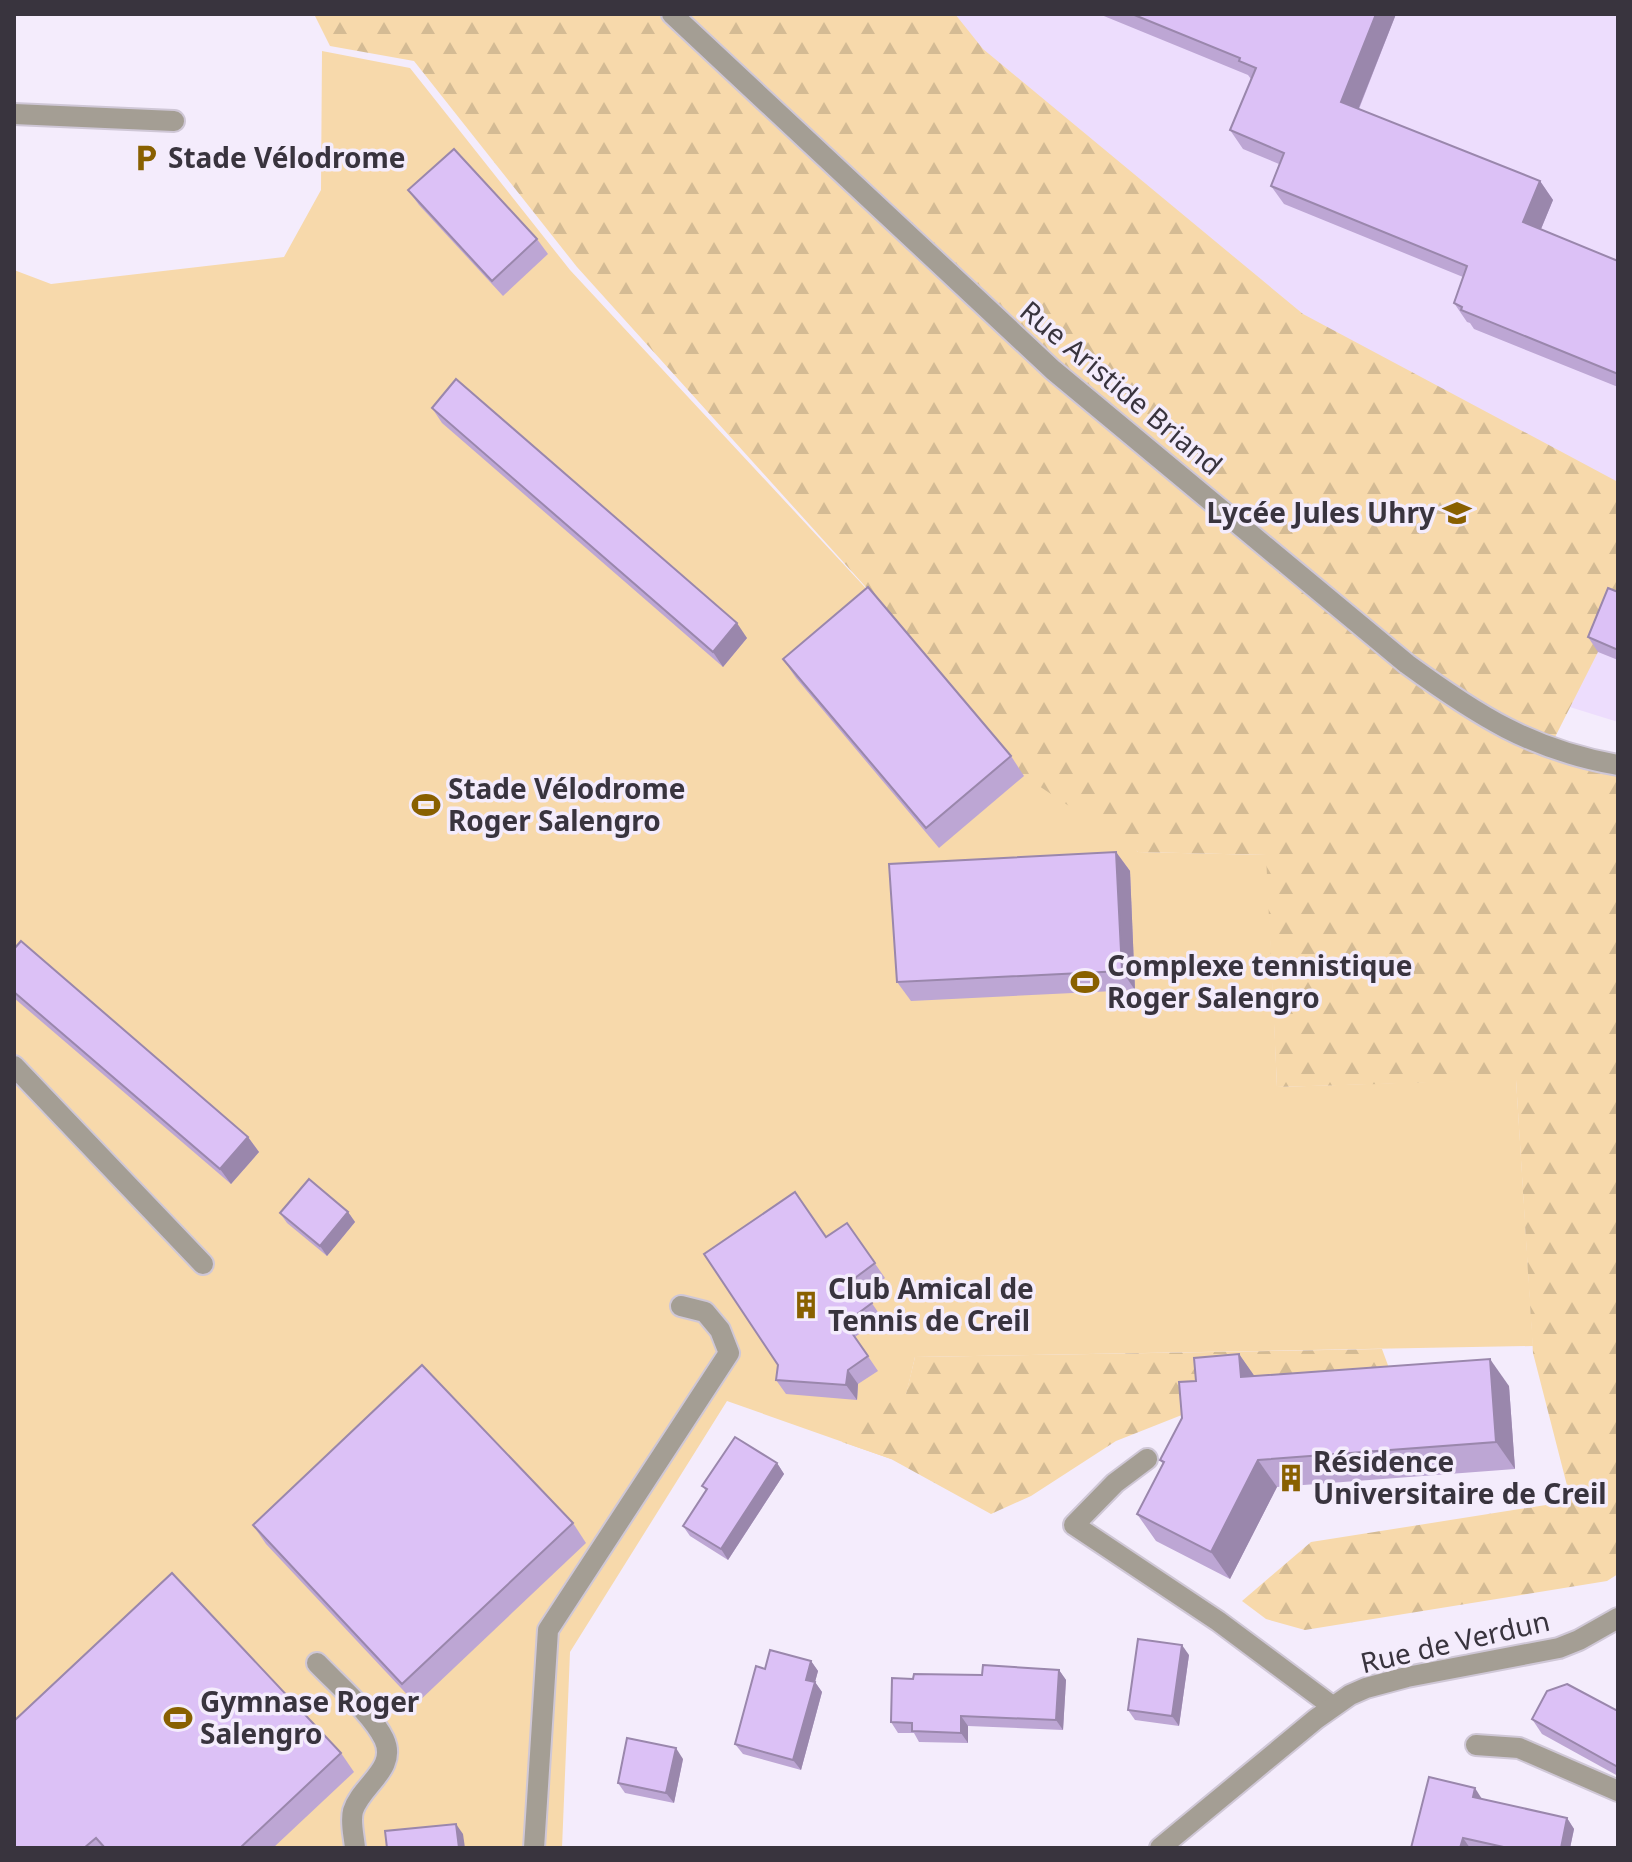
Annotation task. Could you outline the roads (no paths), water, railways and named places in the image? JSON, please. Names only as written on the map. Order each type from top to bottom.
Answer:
[{"type":"street","name":"Rue Aristide Briand","points":[[672,14],[1053,370],[1407,664],[1459,702],[1510,731],[1550,748],[1618,765]]},
{"type":"street","points":[[14,114],[174,121]]},
{"type":"street","points":[[14,1066],[203,1264]]},
{"type":"street","points":[[534,1848],[548,1630],[729,1353],[720,1330],[705,1312],[681,1306]]},
{"type":"street","points":[[1147,1459],[1115,1483],[1074,1525],[1218,1621],[1332,1706]]},
{"type":"street","name":"Rue de Verdun","points":[[1160,1848],[1332,1706],[1358,1691],[1387,1682],[1559,1648],[1618,1618]]},
{"type":"street","points":[[317,1663],[365,1713],[385,1741],[387,1754],[384,1766],[358,1799],[352,1813],[355,1848]]},
{"type":"street","points":[[1476,1745],[1519,1748],[1618,1791]]},
{"type":"place","name":"Stade Vélodrome","points":[[146,158]]},
{"type":"place","name":"Lycée Jules Uhry","points":[[1457,513]]},
{"type":"place","name":"Stade Vélodrome Roger Salengro","points":[[426,805]]},
{"type":"place","name":"Complexe tennistique Roger Salengro","points":[[1085,982]]},
{"type":"place","name":"Club Amical de Tennis de Creil","points":[[806,1305]]},
{"type":"place","name":"Résidence Universitaire de Creil","points":[[1291,1478]]},
{"type":"place","name":"Gymnase Roger Salengro","points":[[178,1718]]}]
